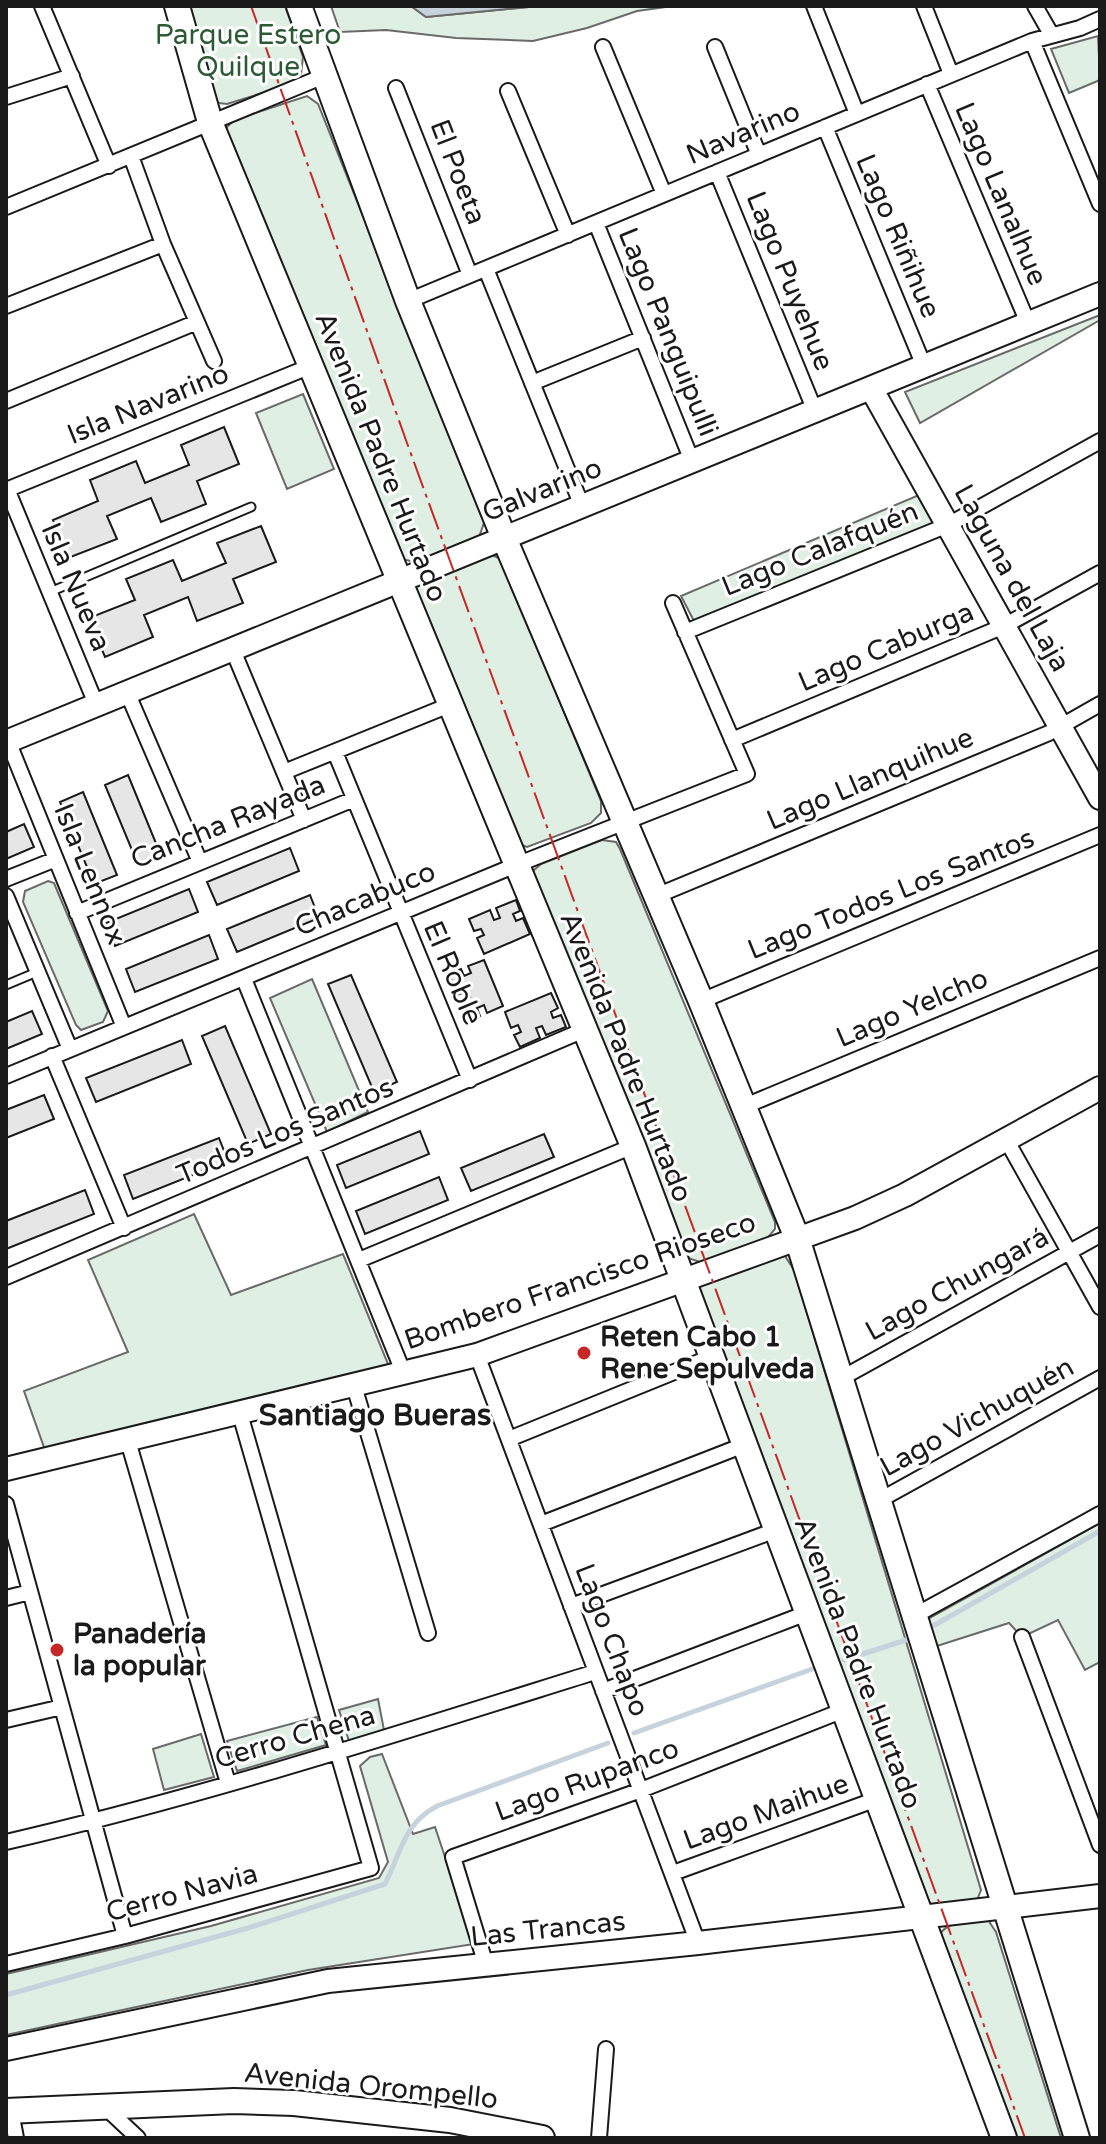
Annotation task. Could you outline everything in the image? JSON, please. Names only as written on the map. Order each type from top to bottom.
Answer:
[{"type":"main road","name":"Avenida Padre Hurtado","points":[[177,6],[210,122],[633,1146],[1004,2138]]},
{"type":"main road","name":"Avenida Padre Hurtado","points":[[299,6],[408,301],[504,538],[745,1106],[797,1238],[1077,2138]]},
{"type":"main road","name":"Avenida Orompello","points":[[10,2124],[102,2108],[234,2101],[294,2103],[450,2120],[542,2138]]},
{"type":"street","points":[[42,6],[109,166]]},
{"type":"street","points":[[814,6],[857,114]]},
{"type":"street","points":[[924,6],[951,74]]},
{"type":"street","points":[[1035,6],[1051,34]]},
{"type":"street","name":"Navarino","points":[[408,301],[951,74],[1032,41],[1080,28],[1100,19]]},
{"type":"street","points":[[1032,41],[1100,204]]},
{"type":"street","points":[[603,47],[664,194]]},
{"type":"street","points":[[715,47],[759,155]]},
{"type":"street","points":[[6,97],[72,76]]},
{"type":"street","points":[[6,207],[324,76]]},
{"type":"street","name":"Lago Lanalhue","points":[[927,84],[1028,323]]},
{"type":"street","name":"El Poeta","points":[[396,88],[470,275]]},
{"type":"street","points":[[508,91],[568,235]]},
{"type":"street","name":"Lago Riñihue","points":[[825,127],[924,366]]},
{"type":"street","points":[[131,156],[163,244],[214,361]]},
{"type":"street","name":"Lago Puyehue","points":[[717,172],[815,411]]},
{"type":"street","name":"Lago Panguipulli","points":[[596,223],[692,461]]},
{"type":"street","points":[[6,306],[163,244]]},
{"type":"street","points":[[486,269],[582,506]]},
{"type":"street","name":"Galvarino","points":[[7,741],[1100,294]]},
{"type":"street","points":[[6,401],[197,322]]},
{"type":"street","points":[[532,383],[643,338]]},
{"type":"street","name":"Isla Navarino","points":[[7,490],[311,366]]},
{"type":"street","name":"Laguna del Laja","points":[[871,388],[1100,798]]},
{"type":"street","name":"Lago Calafquén","points":[[685,632],[948,525],[1100,441]]},
{"type":"street","name":"Isla Nueva","points":[[7,490],[96,704]]},
{"type":"street","name":"Lago Caburga","points":[[732,740],[1004,626],[1100,573]]},
{"type":"street","points":[[673,603],[732,740]]},
{"type":"street","points":[[232,648],[304,820]]},
{"type":"street","points":[[127,692],[200,862]]},
{"type":"street","name":"Cancha Rayada","points":[[284,772],[452,704]]},
{"type":"street","name":"Lago Llanquihue","points":[[656,896],[1049,733],[1100,704]]},
{"type":"street","name":"Chacabuco","points":[[6,1076],[516,865],[747,774],[732,740]]},
{"type":"street","name":"Isla Lennox","points":[[7,741],[124,1027]]},
{"type":"street","name":"El Roble","points":[[335,752],[470,1080]]},
{"type":"street","name":"Cancha Rayada","points":[[77,913],[354,799]]},
{"type":"street","name":"Lago Todos Los Santos","points":[[701,1001],[1100,835]]},
{"type":"street","points":[[6,879],[56,859]]},
{"type":"street","points":[[6,896],[70,1049]]},
{"type":"street","name":"Lago Yelcho","points":[[745,1106],[1100,958]]},
{"type":"street","points":[[244,979],[404,1374]]},
{"type":"street","name":"Todos Los Santos","points":[[6,1277],[584,1030]]},
{"type":"street","points":[[52,1056],[124,1228]]},
{"type":"street","name":"Bombero Francisco Rioseco","points":[[6,1469],[477,1355],[882,1206],[1100,1088]]},
{"type":"street","points":[[1007,1141],[1100,1307]]},
{"type":"street","points":[[359,1260],[633,1146]]},
{"type":"street","name":"Lago Chungará","points":[[840,1379],[1100,1235]]},
{"type":"street","name":"Lago Chapo","points":[[477,1355],[698,1943]]},
{"type":"street","points":[[509,1439],[711,1357]]},
{"type":"street","name":"Lago Vichuquén","points":[[878,1501],[1100,1378]]},
{"type":"street","points":[[354,1386],[428,1633]]},
{"type":"street","points":[[240,1414],[337,1753]]},
{"type":"street","points":[[128,1441],[228,1783]]},
{"type":"street","points":[[541,1524],[744,1445]]},
{"type":"street","points":[[6,1504],[125,1936]]},
{"type":"street","points":[[914,1616],[1100,1514]]},
{"type":"street","points":[[571,1606],[776,1530]]},
{"type":"street","points":[[6,1598],[30,1592]]},
{"type":"street","points":[[603,1691],[807,1613]]},
{"type":"street","points":[[1022,1637],[1100,1845]]},
{"type":"street","name":"Cerro Chena","points":[[6,1842],[94,1822],[337,1753],[595,1672]]},
{"type":"street","points":[[6,1720],[62,1707]]},
{"type":"street","name":"Lago Rupanco","points":[[486,1965],[453,1857],[641,1790],[844,1710]]},
{"type":"street","name":"Cerro Navia","points":[[6,1964],[125,1936],[371,1868],[337,1753]]},
{"type":"street","name":"Lago Maihue","points":[[673,1873],[877,1799]]},
{"type":"street","name":"Las Trancas","points":[[6,2049],[328,1981],[698,1943],[1100,1896]]},
{"type":"street","points":[[599,2138],[606,2049]]},
{"type":"street","points":[[102,2108],[138,2138]]},
{"type":"lane","points":[[50,592],[251,507]]},
{"type":"lane","points":[[6,985],[38,972]]},
{"type":"green space","name":"Parque Estero Quilque","points":[[186,6],[285,6],[303,57],[301,74],[288,85],[227,104],[219,103],[213,98]]},
{"type":"green space","name":"Parque Estero Quilque","points":[[331,6],[411,6],[426,17],[539,6],[673,6],[637,11],[587,28],[533,41],[456,38],[386,30],[340,32]]},
{"type":"green space","points":[[1098,36],[1100,80],[1069,93],[1051,49]]},
{"type":"green space","points":[[307,96],[318,104],[485,520],[479,537],[418,563],[402,559],[227,135],[227,127],[234,120]]},
{"type":"green space","points":[[1100,315],[1100,320],[920,423],[905,392]]},
{"type":"green space","points":[[303,394],[334,469],[287,489],[256,413]]},
{"type":"green space","points":[[919,495],[937,523],[694,621],[681,596]]},
{"type":"green space","points":[[489,554],[499,558],[503,565],[601,801],[601,813],[591,823],[527,847],[519,844],[417,597],[416,587],[421,580]]},
{"type":"green space","points":[[602,840],[616,842],[620,849],[775,1222],[775,1229],[765,1241],[703,1263],[688,1258],[533,879],[534,870],[541,864]]},
{"type":"green space","points":[[48,881],[54,883],[108,1011],[103,1022],[81,1030],[76,1025],[23,902],[25,891]]},
{"type":"green space","points":[[312,979],[368,1112],[327,1132],[270,998]]},
{"type":"green space","points":[[194,1214],[231,1295],[343,1254],[388,1364],[383,1370],[45,1450],[24,1391],[128,1352],[88,1260]]},
{"type":"green space","points":[[777,1256],[785,1256],[794,1270],[981,1890],[977,1900],[934,1907],[926,1899],[699,1290],[700,1284]]},
{"type":"green space","points":[[1100,1523],[1100,1662],[1085,1670],[1058,1620],[1022,1637],[1009,1623],[937,1646],[928,1619]]},
{"type":"green space","points":[[378,1699],[384,1730],[349,1741],[339,1710]]},
{"type":"green space","points":[[317,1717],[326,1745],[237,1771],[227,1741]]},
{"type":"green space","points":[[201,1734],[214,1777],[164,1790],[153,1749]]},
{"type":"green space","points":[[382,1754],[413,1834],[435,1827],[474,1944],[308,1970],[6,2035],[6,1974],[211,1926],[379,1878],[388,1862],[360,1766],[370,1757]]},
{"type":"green space","points":[[988,1920],[996,1932],[1061,2138],[1011,2138],[940,1934],[955,1924]]},
{"type":"shaded area","points":[[411,6],[539,6],[426,17]]},
{"type":"building","points":[[224,427],[239,464],[197,481],[206,504],[161,522],[151,498],[107,516],[117,539],[68,558],[53,520],[98,501],[90,480],[136,461],[145,483],[189,465],[181,445]]},
{"type":"building","points":[[261,526],[276,562],[233,579],[243,603],[197,621],[188,597],[144,615],[153,637],[105,657],[89,618],[135,600],[126,579],[173,560],[182,581],[226,563],[217,543]]},
{"type":"building","points":[[128,775],[162,858],[139,867],[105,785]]},
{"type":"building","points":[[83,792],[117,875],[94,884],[60,802]]},
{"type":"building","points":[[24,824],[34,847],[6,859],[6,832]]},
{"type":"building","points":[[290,848],[299,871],[217,905],[207,882]]},
{"type":"building","points":[[189,889],[198,912],[115,946],[106,923]]},
{"type":"building","points":[[310,895],[319,918],[237,952],[227,929]]},
{"type":"building","points":[[516,900],[520,911],[513,914],[516,921],[523,918],[530,934],[484,954],[477,938],[484,935],[481,929],[474,931],[469,919],[490,910],[494,920],[500,918],[496,908]]},
{"type":"building","points":[[209,935],[218,959],[135,992],[126,969]]},
{"type":"building","points":[[484,960],[503,1006],[487,1013],[484,1005],[477,1008],[480,1016],[469,1020],[460,1001],[470,997],[467,991],[457,995],[449,974],[461,969],[464,976],[471,973],[468,966]]},
{"type":"building","points":[[351,975],[397,1082],[374,1092],[328,984]]},
{"type":"building","points":[[551,993],[558,1008],[551,1012],[553,1018],[561,1015],[566,1027],[546,1035],[542,1026],[536,1028],[540,1038],[520,1047],[514,1035],[521,1032],[518,1025],[511,1028],[505,1012]]},
{"type":"building","points":[[32,1011],[42,1034],[6,1049],[6,1022]]},
{"type":"building","points":[[225,1026],[271,1134],[248,1144],[202,1036]]},
{"type":"building","points":[[182,1040],[191,1064],[96,1102],[86,1078]]},
{"type":"building","points":[[44,1095],[54,1119],[6,1138],[6,1110]]},
{"type":"building","points":[[420,1131],[429,1154],[346,1188],[337,1165]]},
{"type":"building","points":[[544,1134],[554,1157],[471,1191],[461,1168]]},
{"type":"building","points":[[219,1138],[228,1161],[133,1199],[124,1175]]},
{"type":"building","points":[[439,1177],[448,1200],[365,1234],[356,1211]]},
{"type":"building","points":[[85,1190],[94,1214],[6,1249],[6,1221]]},
{"type":"waterway","points":[[933,1626],[1100,1531]]},
{"type":"waterway","points":[[844,1660],[906,1640]]},
{"type":"waterway","points":[[634,1733],[815,1668]]},
{"type":"waterway","points":[[6,1995],[248,1928],[385,1884],[410,1830],[437,1806],[608,1743]]},
{"type":"power","points":[[251,6],[407,443],[1025,2138]]},
{"type":"place","name":"Reten Cabo 1 Rene Sepulveda","points":[[584,1353]]},
{"type":"place","name":"Panadería la popular","points":[[57,1650]]},
{"type":"district","name":"Santiago Bueras","points":[[375,1415]]}]
